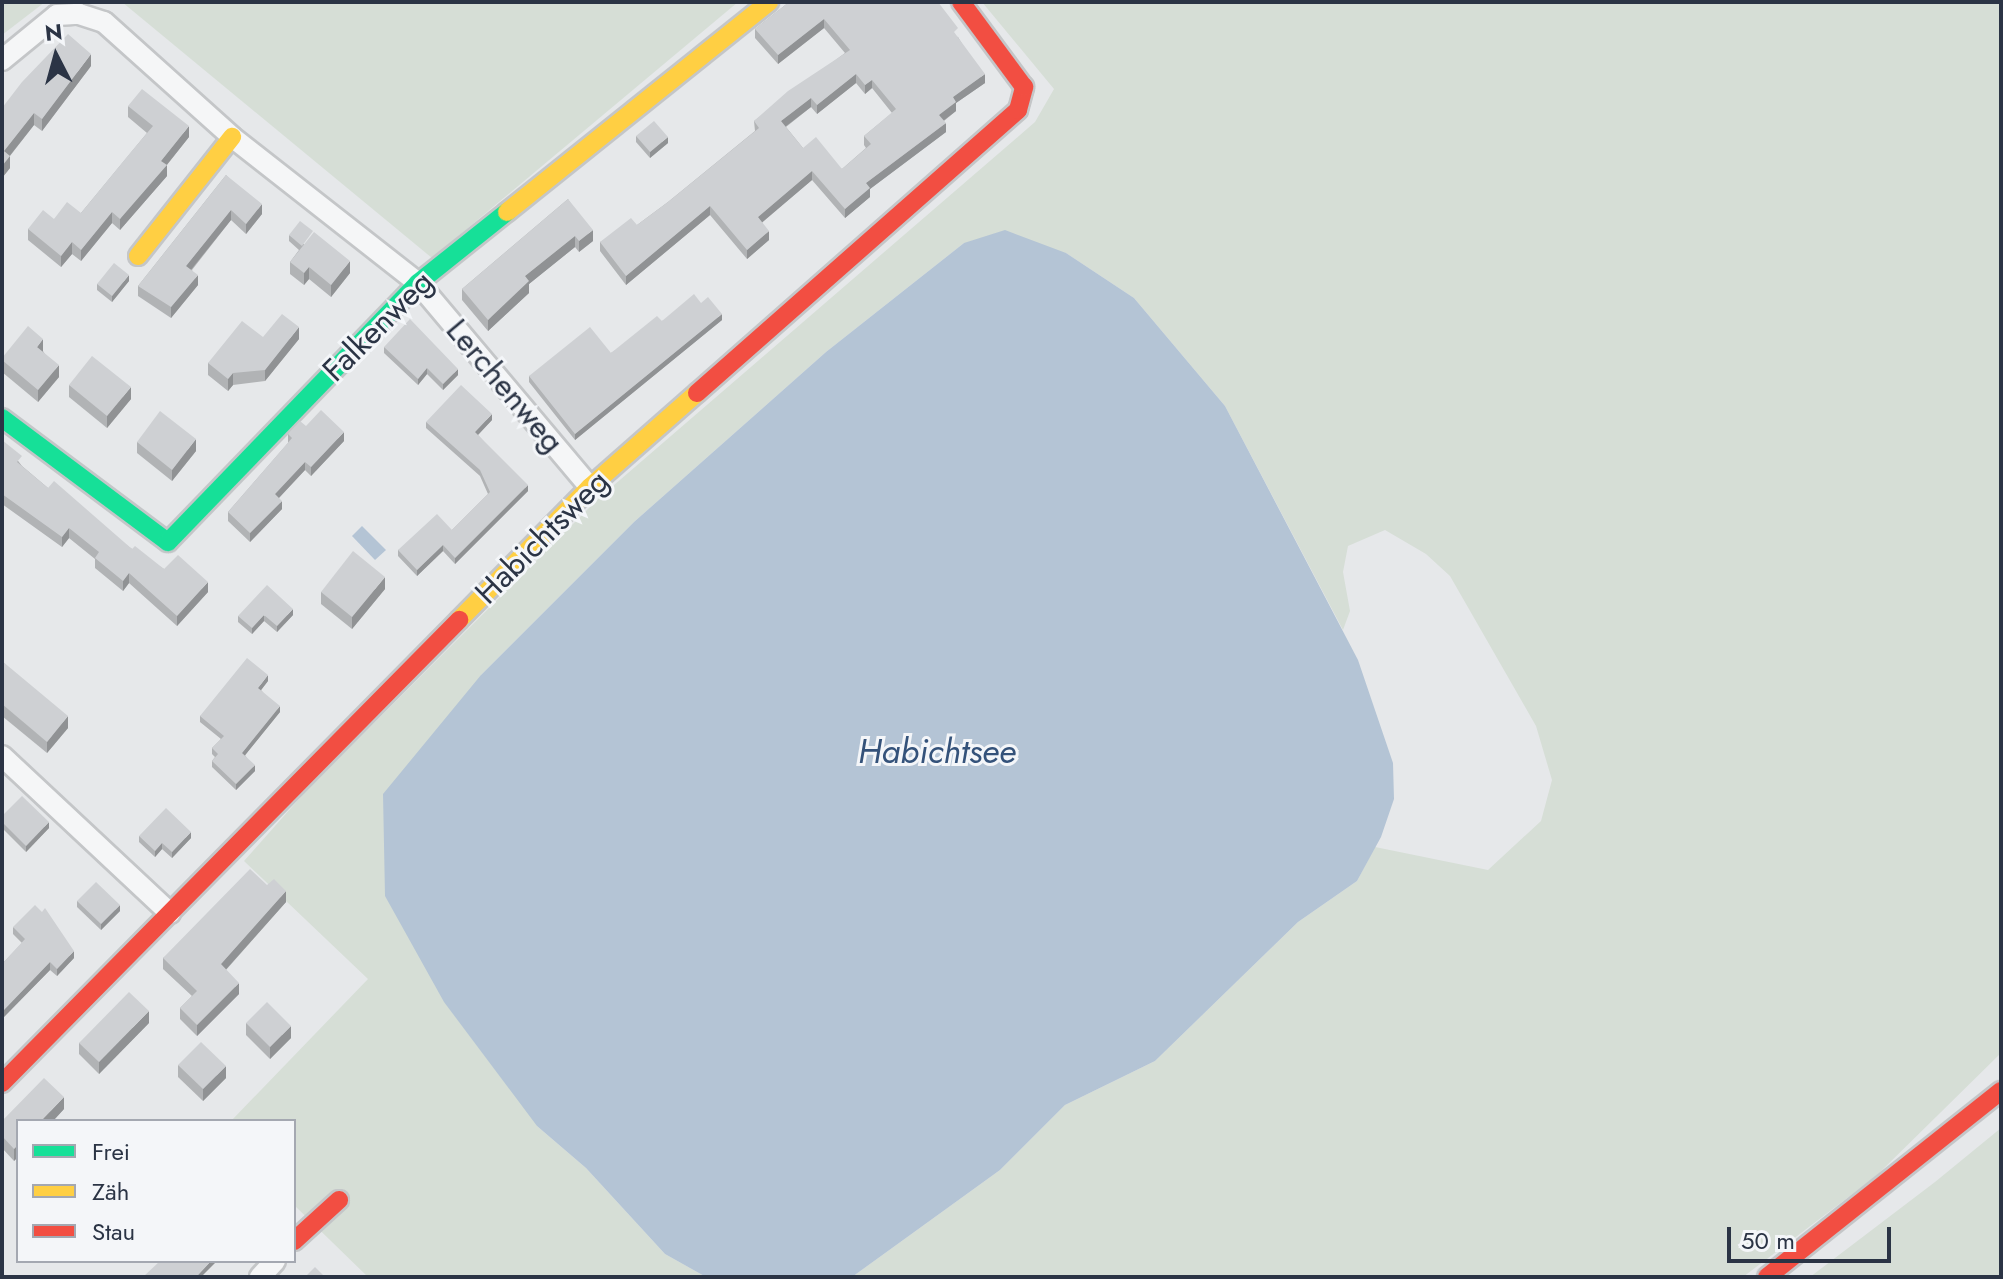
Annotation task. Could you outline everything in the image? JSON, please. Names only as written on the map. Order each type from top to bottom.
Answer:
[{"type":"street","name":"Falkenweg","points":[[2,418],[168,542],[418,283],[769,2]]},
{"type":"street","name":"Habichtsweg","points":[[2,1083],[590,487],[1018,110],[1024,87],[961,2]]},
{"type":"street","name":"Lerchenweg","points":[[2,60],[57,15],[79,14],[104,22],[232,137],[418,283],[590,487]]},
{"type":"street","points":[[138,256],[232,137]]},
{"type":"street","points":[[2,756],[170,913]]},
{"type":"street","points":[[1767,1277],[2001,1091]]},
{"type":"street","points":[[296,1239],[339,1200]]},
{"type":"shaded area","points":[[2,2],[45,2],[2,35]]},
{"type":"shaded area","points":[[122,2],[738,2],[432,258]]},
{"type":"shaded area","points":[[982,2],[2001,2],[2001,1053],[1876,1176],[1743,1277],[852,1277],[1000,1170],[1065,1105],[1155,1061],[1298,922],[1357,881],[1375,847],[1488,870],[1541,821],[1552,780],[1536,726],[1450,576],[1426,554],[1385,530],[1348,546],[1343,572],[1350,611],[1343,630],[1225,406],[1134,298],[1066,253],[964,243],[826,352],[634,522],[481,675],[537,1126],[586,1168],[665,1254],[706,1277],[368,1277],[296,1207],[296,1119],[233,1119],[368,979],[244,861],[306,791],[599,498],[1035,122],[1054,89]]},
{"type":"shaded area","points":[[2001,1128],[2001,1277],[1810,1277],[1935,1182]]},
{"type":"water","name":"Habichtsee","points":[[1005,230],[1066,253],[1134,298],[1225,406],[1358,660],[1393,763],[1394,799],[1381,837],[1357,881],[1298,922],[1155,1061],[1065,1105],[1000,1170],[852,1277],[706,1277],[665,1254],[586,1168],[537,1126],[444,1002],[385,896],[383,794],[481,675],[634,522],[826,352],[964,243]]},
{"type":"water","points":[[362,526],[386,550],[375,560],[352,536]]},
{"type":"building","points":[[789,2],[938,2],[958,28],[954,32],[985,74],[953,97],[956,102],[939,115],[946,123],[866,183],[870,188],[845,209],[812,171],[758,217],[769,231],[747,250],[710,206],[626,276],[600,242],[631,218],[637,225],[668,202],[759,128],[754,121],[788,91],[850,50],[824,19],[778,55],[755,29]],"holes":[[[856,74],[865,85],[872,80],[896,109],[864,136],[871,144],[842,169],[816,137],[803,148],[781,121],[811,98],[817,105]]]},
{"type":"building","points":[[68,34],[91,54],[42,119],[34,113],[4,151],[10,156],[2,166],[2,108]]},
{"type":"building","points":[[142,89],[189,126],[161,161],[167,165],[120,219],[112,212],[81,250],[72,242],[61,256],[28,229],[43,210],[54,219],[67,202],[81,213],[153,126],[128,106]]},
{"type":"building","points":[[654,121],[668,137],[650,152],[636,136]]},
{"type":"building","points":[[226,175],[262,204],[246,224],[231,210],[186,266],[198,275],[171,307],[138,286]]},
{"type":"building","points":[[568,199],[593,230],[579,241],[575,236],[525,276],[529,281],[488,320],[462,289]]},
{"type":"building","points":[[300,221],[313,231],[302,246],[289,235]]},
{"type":"building","points":[[314,232],[350,261],[331,285],[309,267],[304,273],[290,262]]},
{"type":"building","points":[[114,263],[129,275],[112,296],[97,284]]},
{"type":"building","points":[[694,294],[701,303],[708,297],[722,314],[575,434],[529,376],[590,327],[611,353],[657,316],[662,321]]},
{"type":"building","points":[[282,314],[299,327],[265,370],[233,373],[228,379],[208,363],[242,321],[263,337]]},
{"type":"building","points":[[410,319],[458,369],[443,384],[427,368],[418,379],[384,347]]},
{"type":"building","points":[[28,326],[43,339],[37,347],[59,365],[38,390],[2,360]]},
{"type":"building","points":[[92,356],[131,387],[107,416],[69,385]]},
{"type":"building","points":[[461,385],[492,414],[475,432],[528,485],[455,558],[443,545],[417,570],[398,550],[437,514],[452,530],[490,492],[480,470],[426,422]]},
{"type":"building","points":[[321,410],[344,432],[311,467],[305,462],[275,494],[282,501],[250,533],[228,512],[292,438],[288,434],[300,421],[306,426]]},
{"type":"building","points":[[160,411],[196,439],[172,470],[137,442]]},
{"type":"building","points":[[2,440],[22,456],[17,462],[48,488],[54,481],[132,549],[135,546],[164,569],[178,555],[208,582],[177,616],[129,573],[123,581],[95,558],[99,552],[69,528],[62,537],[2,494]]},
{"type":"building","points":[[353,551],[385,577],[352,617],[321,592]]},
{"type":"building","points":[[267,585],[293,609],[277,626],[264,615],[252,628],[238,616]]},
{"type":"building","points":[[247,658],[268,675],[258,688],[280,706],[242,753],[255,765],[236,784],[212,761],[218,754],[212,748],[224,736],[200,716]]},
{"type":"building","points":[[2,661],[68,716],[47,742],[2,704]]},
{"type":"building","points":[[22,796],[49,822],[26,846],[2,822],[2,816]]},
{"type":"building","points":[[166,808],[191,832],[172,852],[162,843],[155,851],[139,836]]},
{"type":"building","points":[[250,869],[267,885],[274,879],[286,891],[221,964],[239,983],[197,1025],[180,1008],[197,991],[163,958]]},
{"type":"building","points":[[96,882],[120,905],[101,924],[77,901]]},
{"type":"building","points":[[35,905],[42,912],[45,908],[74,951],[57,969],[50,962],[2,1012],[2,964],[25,939],[13,927]]},
{"type":"building","points":[[129,992],[149,1011],[99,1062],[79,1043]]},
{"type":"building","points":[[267,1002],[291,1026],[270,1047],[246,1023]]},
{"type":"building","points":[[201,1042],[226,1066],[203,1089],[178,1065]]},
{"type":"building","points":[[44,1078],[64,1097],[43,1119],[16,1119],[14,1149],[2,1136],[2,1121]]},
{"type":"building","points":[[158,1263],[209,1263],[196,1277],[143,1277]]},
{"type":"building","points":[[315,1267],[325,1277],[305,1277]]},
{"type":"traffic: fast","points":[[2,418],[168,542],[418,283],[507,212]]},
{"type":"traffic: slow","points":[[507,212],[769,2]]},
{"type":"traffic: slow","points":[[138,256],[232,137]]},
{"type":"traffic: slow","points":[[459,620],[590,487],[697,393]]},
{"type":"traffic: jam","points":[[697,393],[1018,110],[1024,87],[961,2]]},
{"type":"traffic: jam","points":[[2,1083],[459,620]]},
{"type":"traffic: jam","points":[[1767,1277],[2001,1091]]},
{"type":"traffic: jam","points":[[296,1239],[339,1200]]}]
